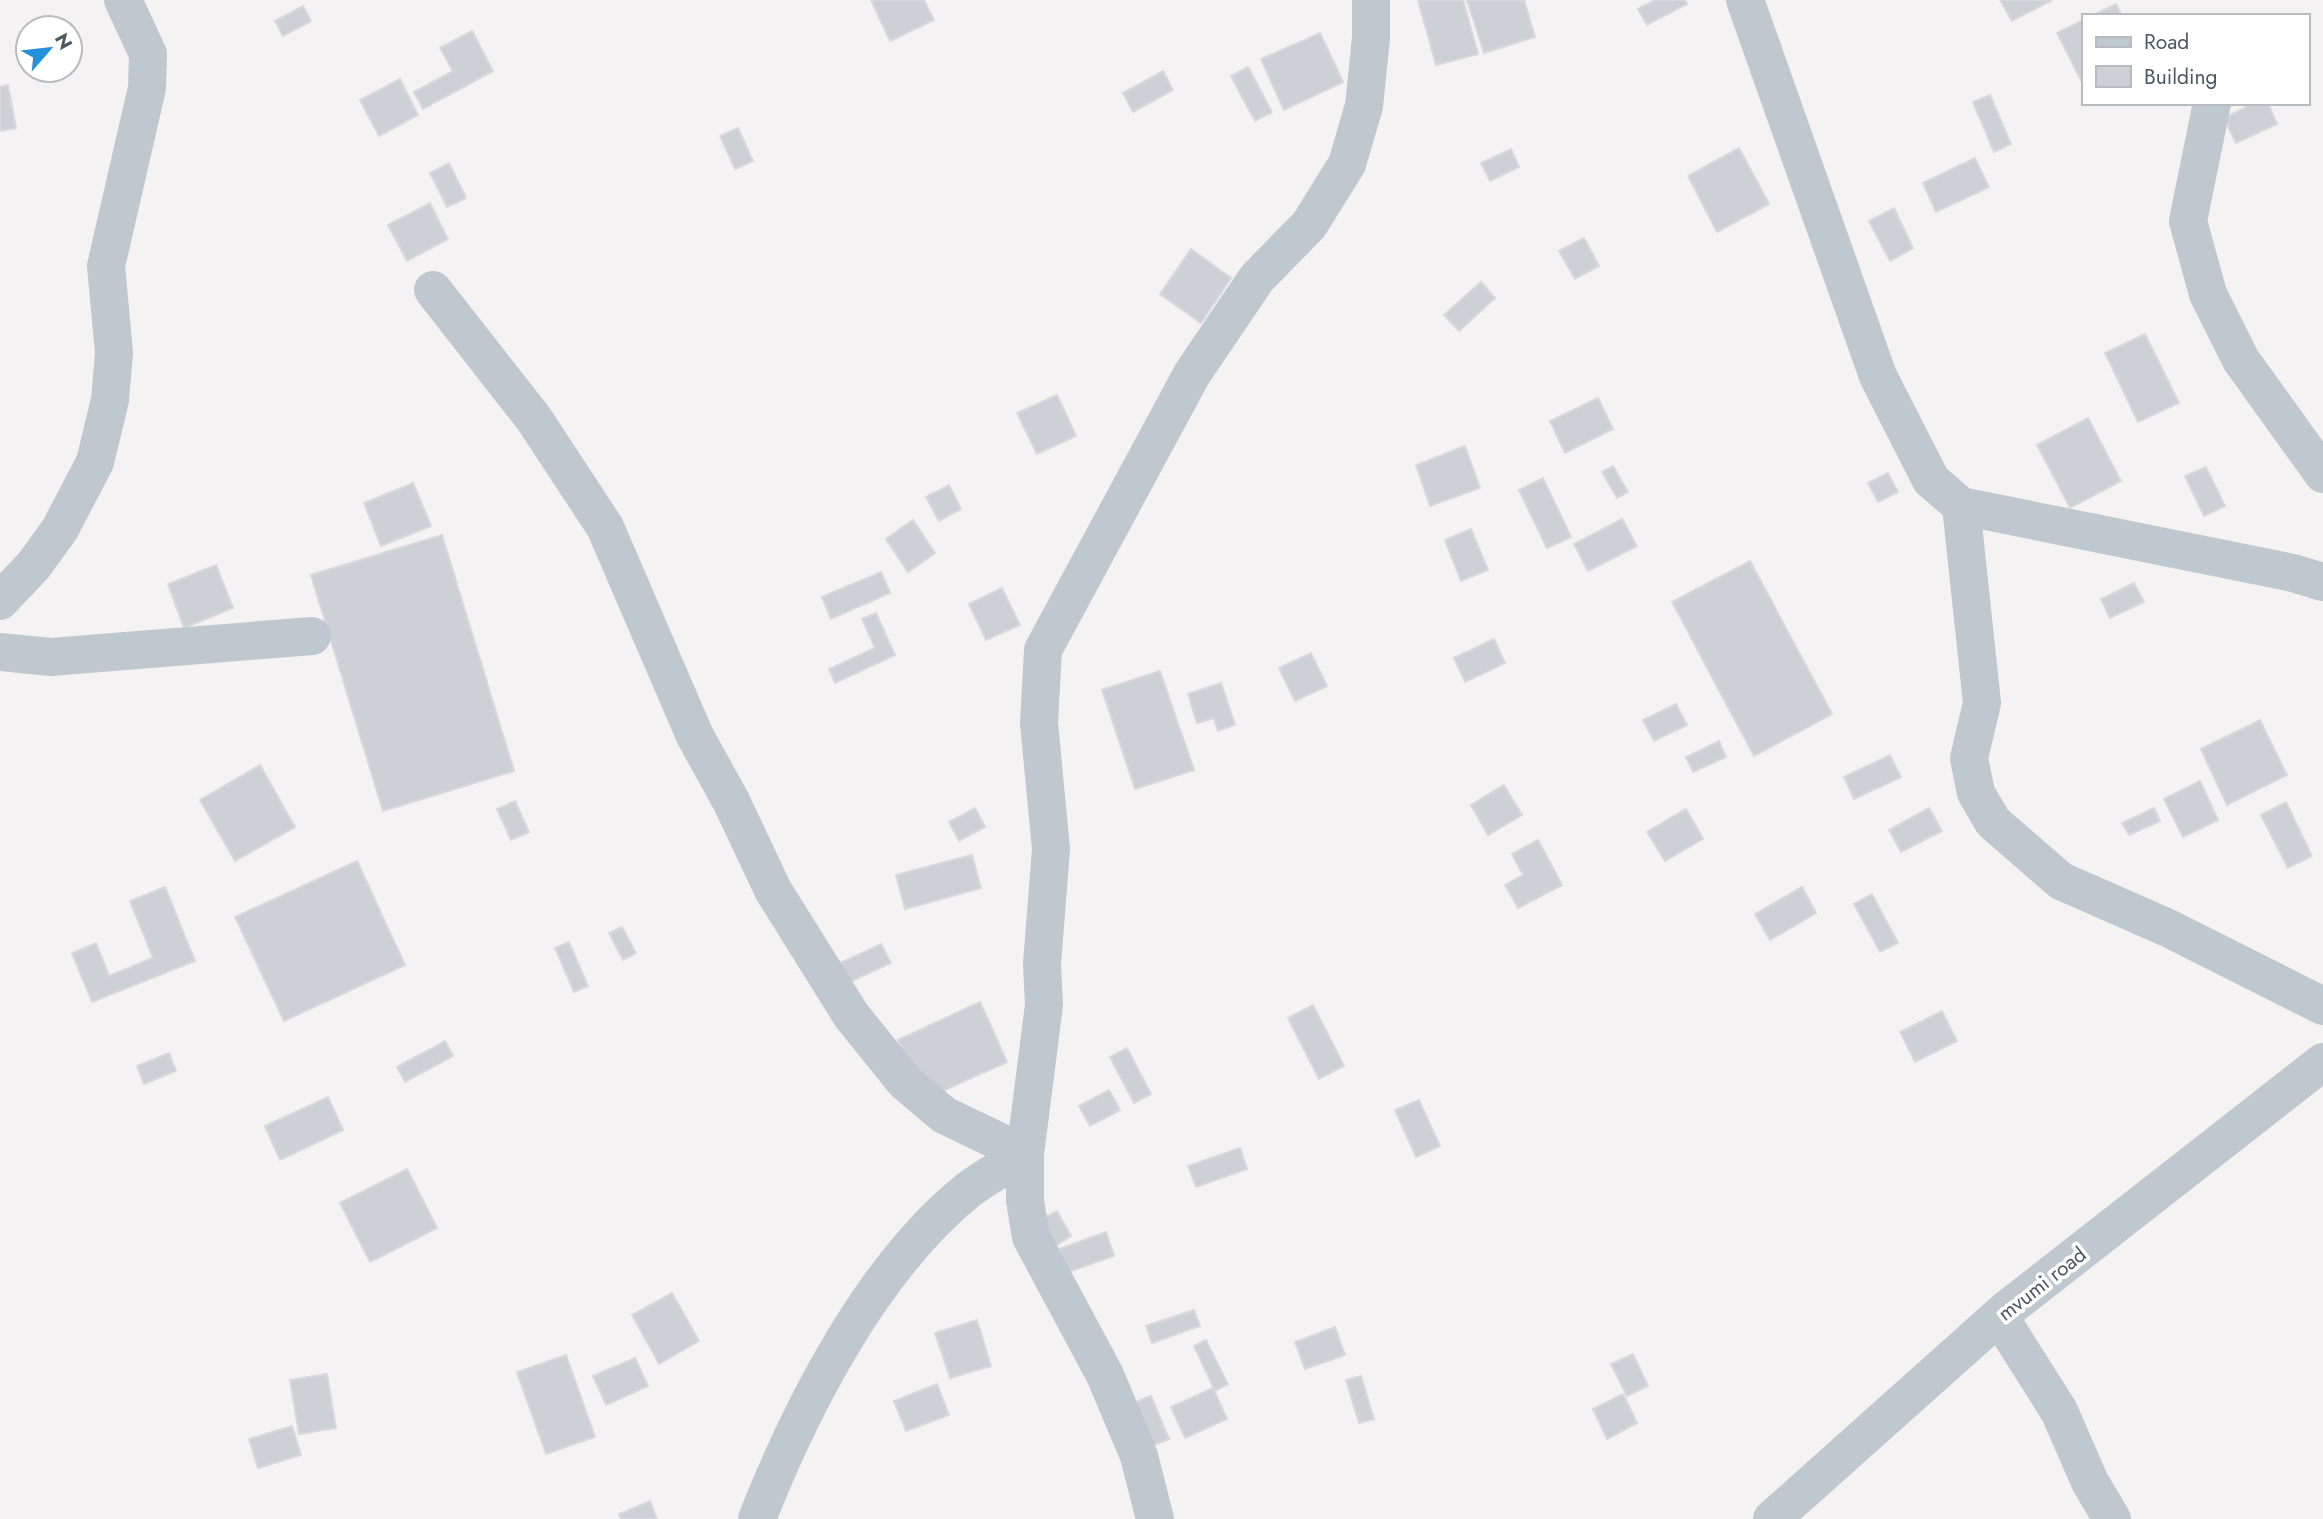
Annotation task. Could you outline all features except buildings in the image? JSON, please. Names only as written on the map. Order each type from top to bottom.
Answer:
[{"type":"street","points":[[0,601],[34,565],[60,529],[95,463],[110,400],[114,353],[106,266],[147,88],[148,54],[122,0]]},
{"type":"street","points":[[1155,1519],[1139,1455],[1105,1375],[1031,1237],[1025,1200],[1026,1154],[1044,1005],[1042,964],[1051,849],[1039,723],[1043,650],[1192,374],[1257,278],[1309,225],[1347,164],[1364,106],[1371,38],[1371,0]]},
{"type":"street","points":[[1745,0],[1878,376],[1931,480],[1961,506],[2293,573],[2323,582]]},
{"type":"street","points":[[2212,105],[2188,221],[2208,293],[2241,359],[2323,474]]},
{"type":"street","points":[[433,290],[534,419],[605,527],[695,736],[732,801],[773,890],[851,1015],[905,1082],[944,1115],[1026,1154]]},
{"type":"street","points":[[1961,506],[1982,703],[1969,758],[1976,793],[1993,822],[2061,881],[2168,928],[2323,1006]]},
{"type":"street","points":[[0,652],[51,657],[312,636]]},
{"type":"street","name":"mvumi road","points":[[1772,1519],[1999,1316],[2323,1062]]},
{"type":"street","points":[[757,1519],[804,1410],[898,1260],[967,1191],[1026,1154]]},
{"type":"street","points":[[1999,1316],[2059,1411],[2090,1482],[2112,1519]]}]
